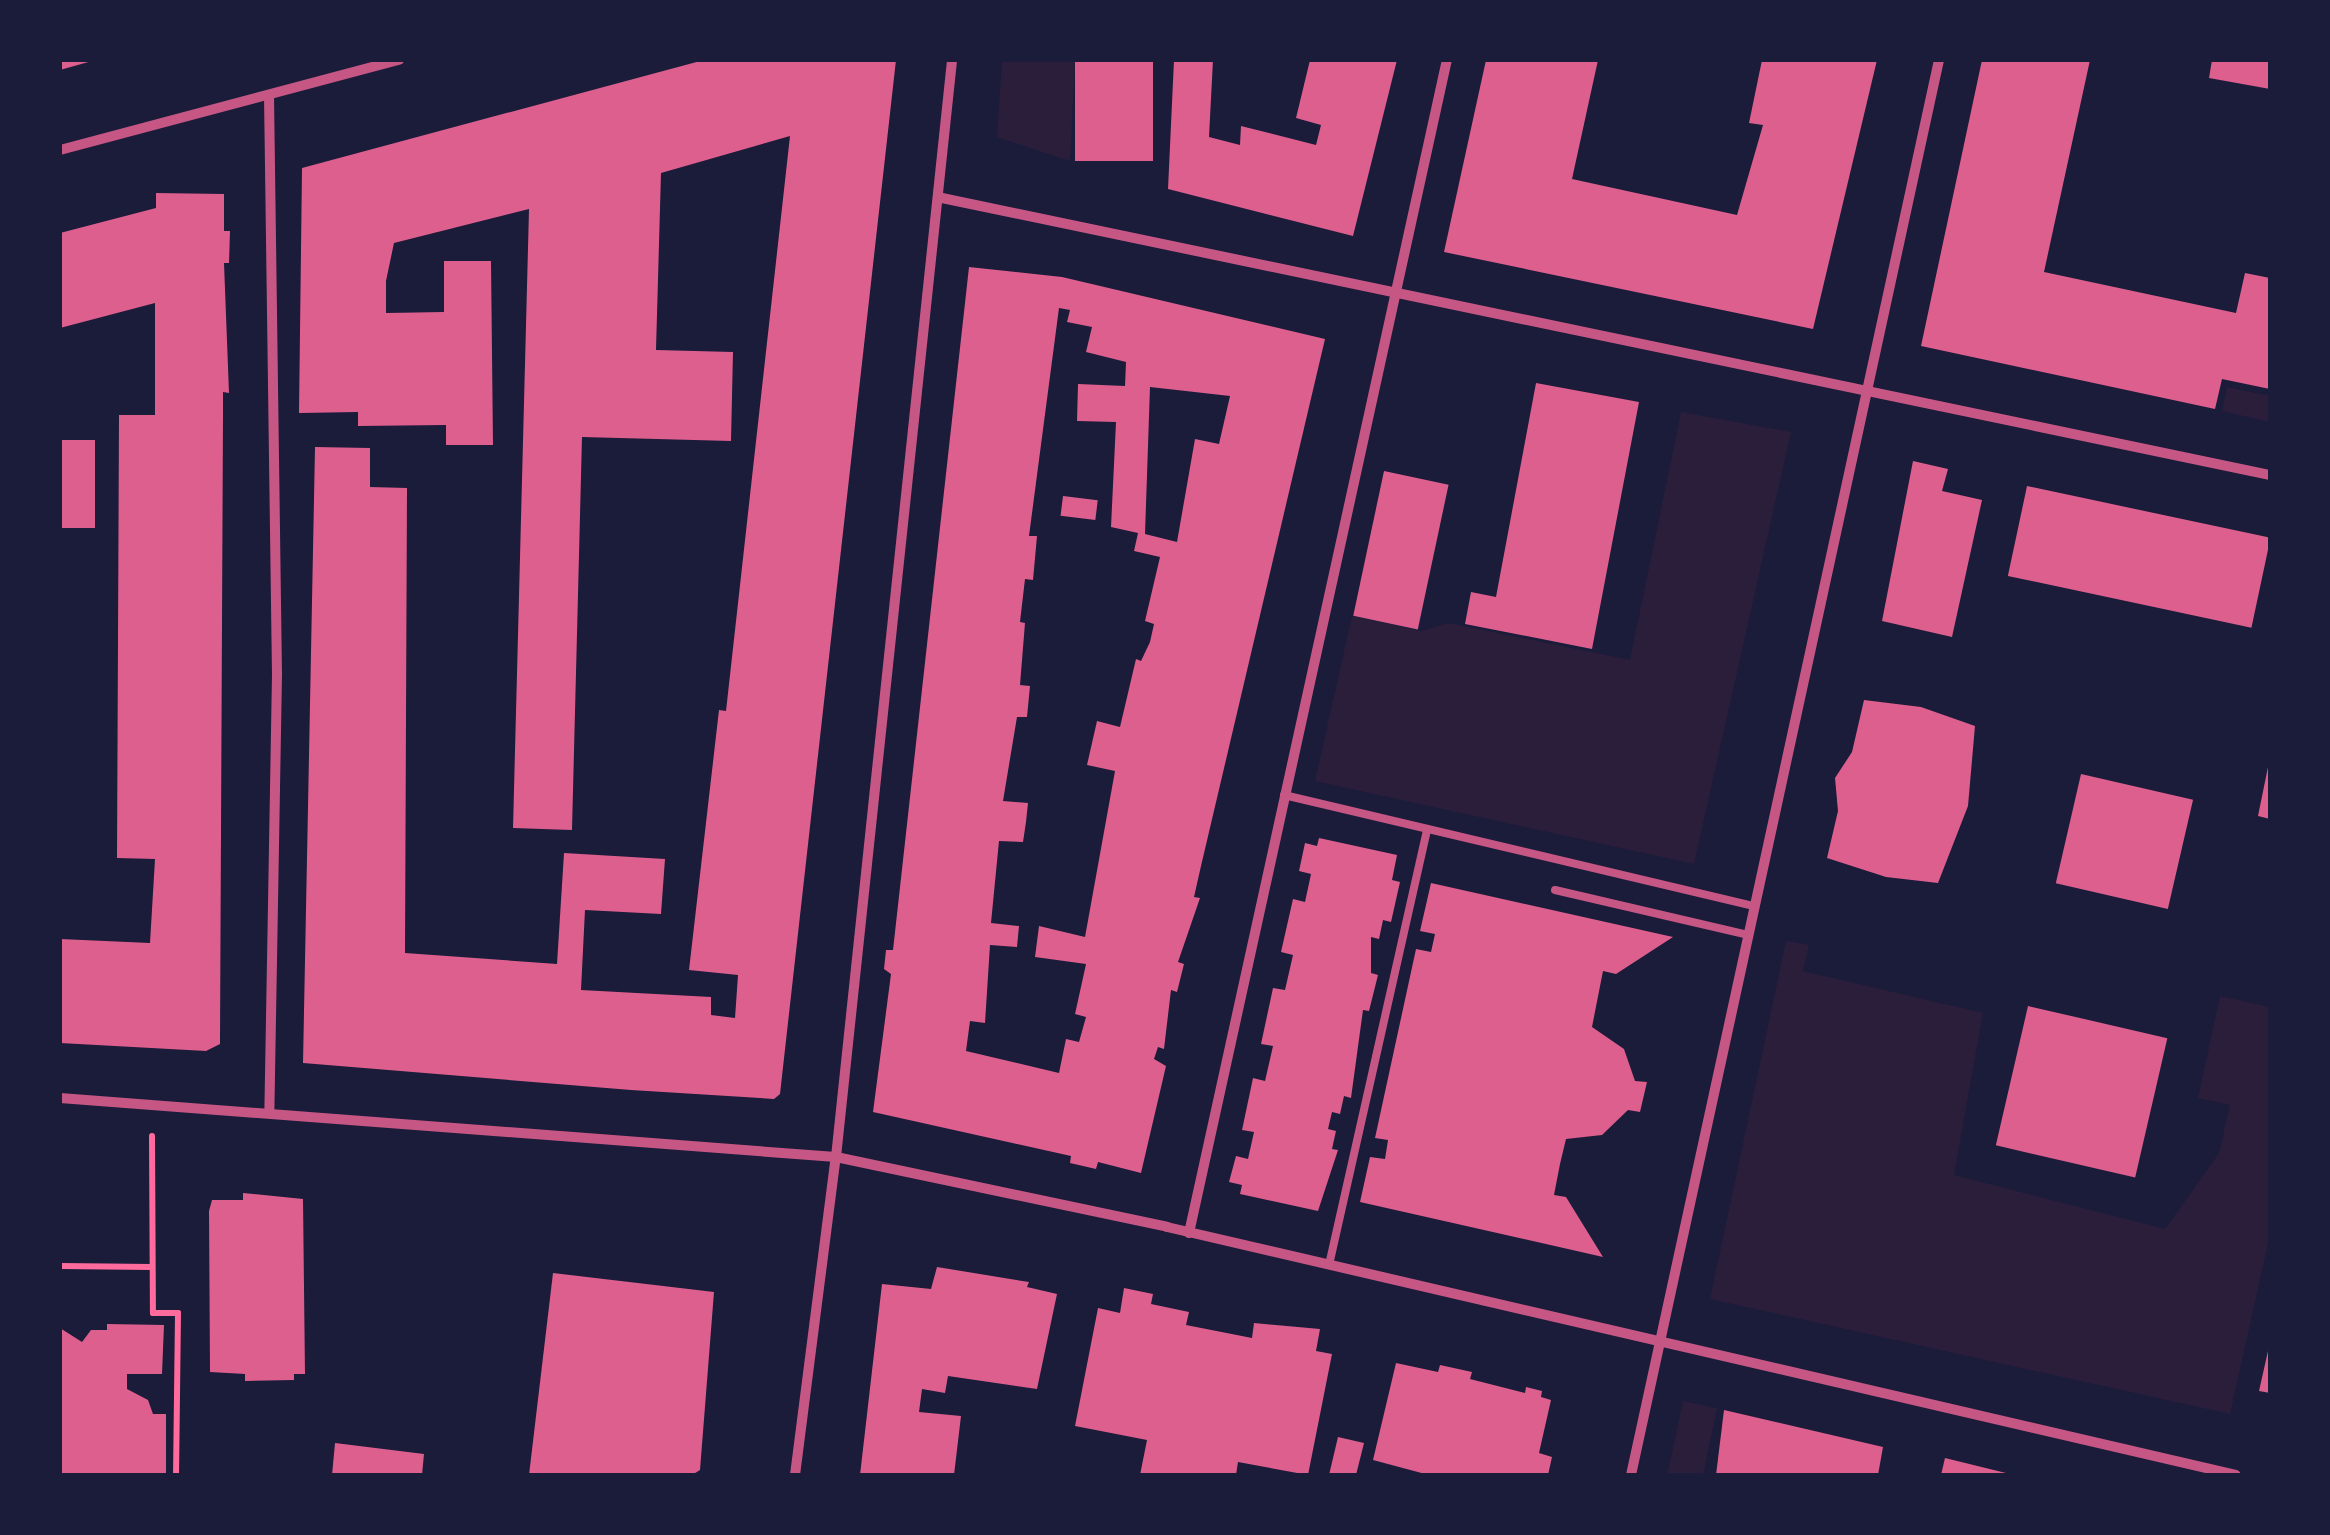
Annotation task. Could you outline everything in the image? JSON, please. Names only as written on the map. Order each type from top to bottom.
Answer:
[{"type":"street","points":[[60,150],[399,60]]},
{"type":"street","points":[[794,1475],[836,1157],[942,198],[952,60]]},
{"type":"street","points":[[1189,1233],[1446,60]]},
{"type":"street","points":[[1632,1475],[1939,60]]},
{"type":"street","points":[[268,95],[276,674],[268,1113]]},
{"type":"street","points":[[942,198],[2270,475]]},
{"type":"street","points":[[60,1098],[836,1157],[1167,1227],[2236,1475]]},
{"type":"lane","points":[[1284,795],[1754,906]]},
{"type":"lane","points":[[1330,1265],[1427,829]]},
{"type":"lane","points":[[1555,890],[1748,935]]},
{"type":"path","points":[[152,1104],[153,1313],[178,1313],[176,1475]]},
{"type":"path","points":[[60,1266],[152,1267]]},
{"type":"shaded area","points":[[1002,62],[1075,62],[1070,161],[997,137]]},
{"type":"shaded area","points":[[2227,387],[2270,396],[2270,422],[2222,411]]},
{"type":"shaded area","points":[[1681,412],[1791,432],[1694,864],[1315,781],[1352,616],[1421,631],[1449,623],[1630,660]]},
{"type":"shaded area","points":[[1786,941],[1809,945],[1803,971],[1983,1013],[1954,1175],[2165,1229],[2219,1153],[2230,1105],[2198,1098],[2220,996],[2270,1007],[2270,1235],[2230,1414],[1710,1299]]},
{"type":"shaded area","points":[[1683,1401],[1717,1408],[1703,1475],[1667,1475]]},
{"type":"building","points":[[60,60],[92,60],[92,61],[60,70]]},
{"type":"building","points":[[704,60],[896,60],[780,1094],[774,1099],[631,1090],[303,1063],[315,447],[370,448],[370,487],[407,488],[405,953],[557,964],[564,853],[665,859],[661,914],[585,910],[581,990],[711,997],[711,1015],[735,1018],[738,975],[689,970],[719,710],[726,711],[790,136],[661,173],[656,350],[733,352],[731,441],[582,437],[572,830],[513,828],[529,209],[394,243],[386,281],[386,313],[444,312],[444,261],[491,261],[493,445],[446,445],[446,425],[358,426],[358,412],[299,413],[302,168]]},
{"type":"building","points":[[1075,60],[1153,60],[1153,161],[1075,161]]},
{"type":"building","points":[[1174,60],[1213,60],[1209,137],[1240,145],[1241,126],[1316,145],[1321,125],[1296,118],[1310,60],[1397,60],[1353,236],[1168,189]]},
{"type":"building","points":[[1486,60],[1598,60],[1572,179],[1737,215],[1763,125],[1749,123],[1762,60],[1877,60],[1813,329],[1444,252]]},
{"type":"building","points":[[1982,60],[2090,60],[2044,272],[2236,313],[2245,273],[2270,278],[2270,389],[2222,379],[2215,409],[1921,346]]},
{"type":"building","points":[[2212,60],[2270,60],[2270,89],[2209,78]]},
{"type":"building","points":[[156,193],[224,194],[224,231],[230,231],[229,263],[224,263],[229,393],[223,392],[220,1044],[206,1051],[60,1043],[60,939],[150,943],[155,859],[117,858],[119,415],[155,415],[155,303],[60,328],[60,233],[156,208]]},
{"type":"building","points":[[969,267],[1062,277],[1325,339],[1194,897],[1200,898],[1178,962],[1184,964],[1177,992],[1171,990],[1164,1049],[1158,1047],[1154,1059],[1166,1066],[1141,1173],[1098,1162],[1096,1169],[1070,1163],[1071,1156],[873,1112],[891,974],[884,969],[886,950],[893,950]],"holes":[[[1059,308],[1070,310],[1067,322],[1092,327],[1086,352],[1126,362],[1125,386],[1078,384],[1077,421],[1116,422],[1111,527],[1138,533],[1134,551],[1160,557],[1145,621],[1154,624],[1150,642],[1141,661],[1136,659],[1120,727],[1097,721],[1087,765],[1115,771],[1085,937],[1039,926],[1035,957],[1086,964],[1075,1014],[1086,1017],[1079,1042],[1066,1039],[1059,1073],[966,1051],[970,1021],[985,1023],[990,945],[1017,947],[1019,926],[991,923],[999,841],[1023,842],[1026,822],[1028,803],[1003,801],[1017,717],[1027,717],[1030,686],[1020,685],[1025,623],[1020,622],[1025,579],[1033,580],[1037,536],[1029,536]],[[1150,387],[1230,396],[1219,444],[1195,439],[1177,542],[1145,534]]]},
{"type":"building","points":[[1536,383],[1639,402],[1592,649],[1465,624],[1471,592],[1496,597]]},
{"type":"building","points":[[60,440],[95,440],[95,528],[60,528]]},
{"type":"building","points":[[1913,461],[1948,469],[1942,491],[1982,500],[1952,637],[1882,621]]},
{"type":"building","points":[[1384,471],[1449,485],[1418,629],[1353,616]]},
{"type":"building","points":[[2027,486],[2270,538],[2251,628],[2008,576]]},
{"type":"building","points":[[1063,496],[1098,500],[1095,520],[1061,516]]},
{"type":"building","points":[[1864,700],[1921,707],[1975,726],[1968,806],[1938,883],[1886,877],[1827,858],[1838,811],[1835,778],[1852,752]]},
{"type":"building","points":[[2270,767],[2270,819],[2258,816]]},
{"type":"building","points":[[2081,774],[2193,800],[2168,909],[2056,883]]},
{"type":"building","points":[[1319,838],[1397,855],[1392,880],[1400,882],[1391,922],[1383,920],[1379,939],[1371,937],[1371,973],[1378,975],[1369,1011],[1363,1010],[1351,1098],[1344,1096],[1340,1114],[1332,1112],[1328,1129],[1336,1131],[1332,1149],[1338,1150],[1318,1211],[1240,1194],[1242,1185],[1229,1182],[1236,1156],[1248,1159],[1254,1132],[1242,1130],[1253,1078],[1265,1081],[1273,1046],[1261,1044],[1273,988],[1285,990],[1293,955],[1281,952],[1293,899],[1305,902],[1311,874],[1299,871],[1305,843],[1317,846]]},
{"type":"building","points":[[1431,883],[1673,937],[1616,974],[1603,971],[1592,1027],[1624,1049],[1635,1081],[1647,1082],[1640,1112],[1628,1110],[1602,1135],[1566,1139],[1560,1164],[1554,1195],[1566,1197],[1603,1257],[1360,1202],[1370,1157],[1385,1159],[1388,1140],[1375,1138],[1416,949],[1431,952],[1435,934],[1420,931]]},
{"type":"building","points":[[2028,1006],[2167,1038],[2135,1178],[1996,1145]]},
{"type":"building","points":[[243,1193],[303,1199],[305,1374],[294,1374],[294,1380],[245,1381],[245,1374],[210,1372],[209,1211],[212,1200],[243,1200]]},
{"type":"building","points":[[937,1267],[1029,1282],[1027,1287],[1057,1294],[1037,1389],[948,1376],[945,1393],[922,1389],[919,1412],[961,1416],[954,1475],[860,1475],[882,1284],[931,1289]]},
{"type":"building","points":[[553,1273],[714,1292],[700,1470],[692,1475],[529,1475]]},
{"type":"building","points":[[1124,1288],[1153,1294],[1151,1304],[1189,1312],[1186,1325],[1252,1338],[1254,1323],[1320,1329],[1316,1351],[1332,1354],[1308,1475],[1238,1462],[1236,1475],[1140,1475],[1147,1440],[1075,1426],[1098,1308],[1120,1313]]},
{"type":"building","points":[[107,1324],[164,1325],[162,1374],[127,1374],[127,1389],[148,1400],[153,1414],[166,1414],[166,1475],[60,1475],[60,1328],[82,1342],[91,1330],[107,1330]]},
{"type":"building","points":[[2270,1351],[2270,1393],[2259,1391]]},
{"type":"building","points":[[1396,1363],[1438,1372],[1440,1365],[1472,1372],[1470,1379],[1525,1393],[1526,1387],[1542,1391],[1541,1397],[1551,1400],[1539,1453],[1552,1457],[1548,1475],[1429,1475],[1373,1460]]},
{"type":"building","points":[[1724,1410],[1883,1447],[1878,1475],[1716,1475]]},
{"type":"building","points":[[1338,1437],[1364,1443],[1356,1475],[1329,1475]]},
{"type":"building","points":[[335,1443],[424,1454],[422,1475],[332,1475]]},
{"type":"building","points":[[1945,1458],[2010,1474],[2010,1475],[1941,1475]]}]
